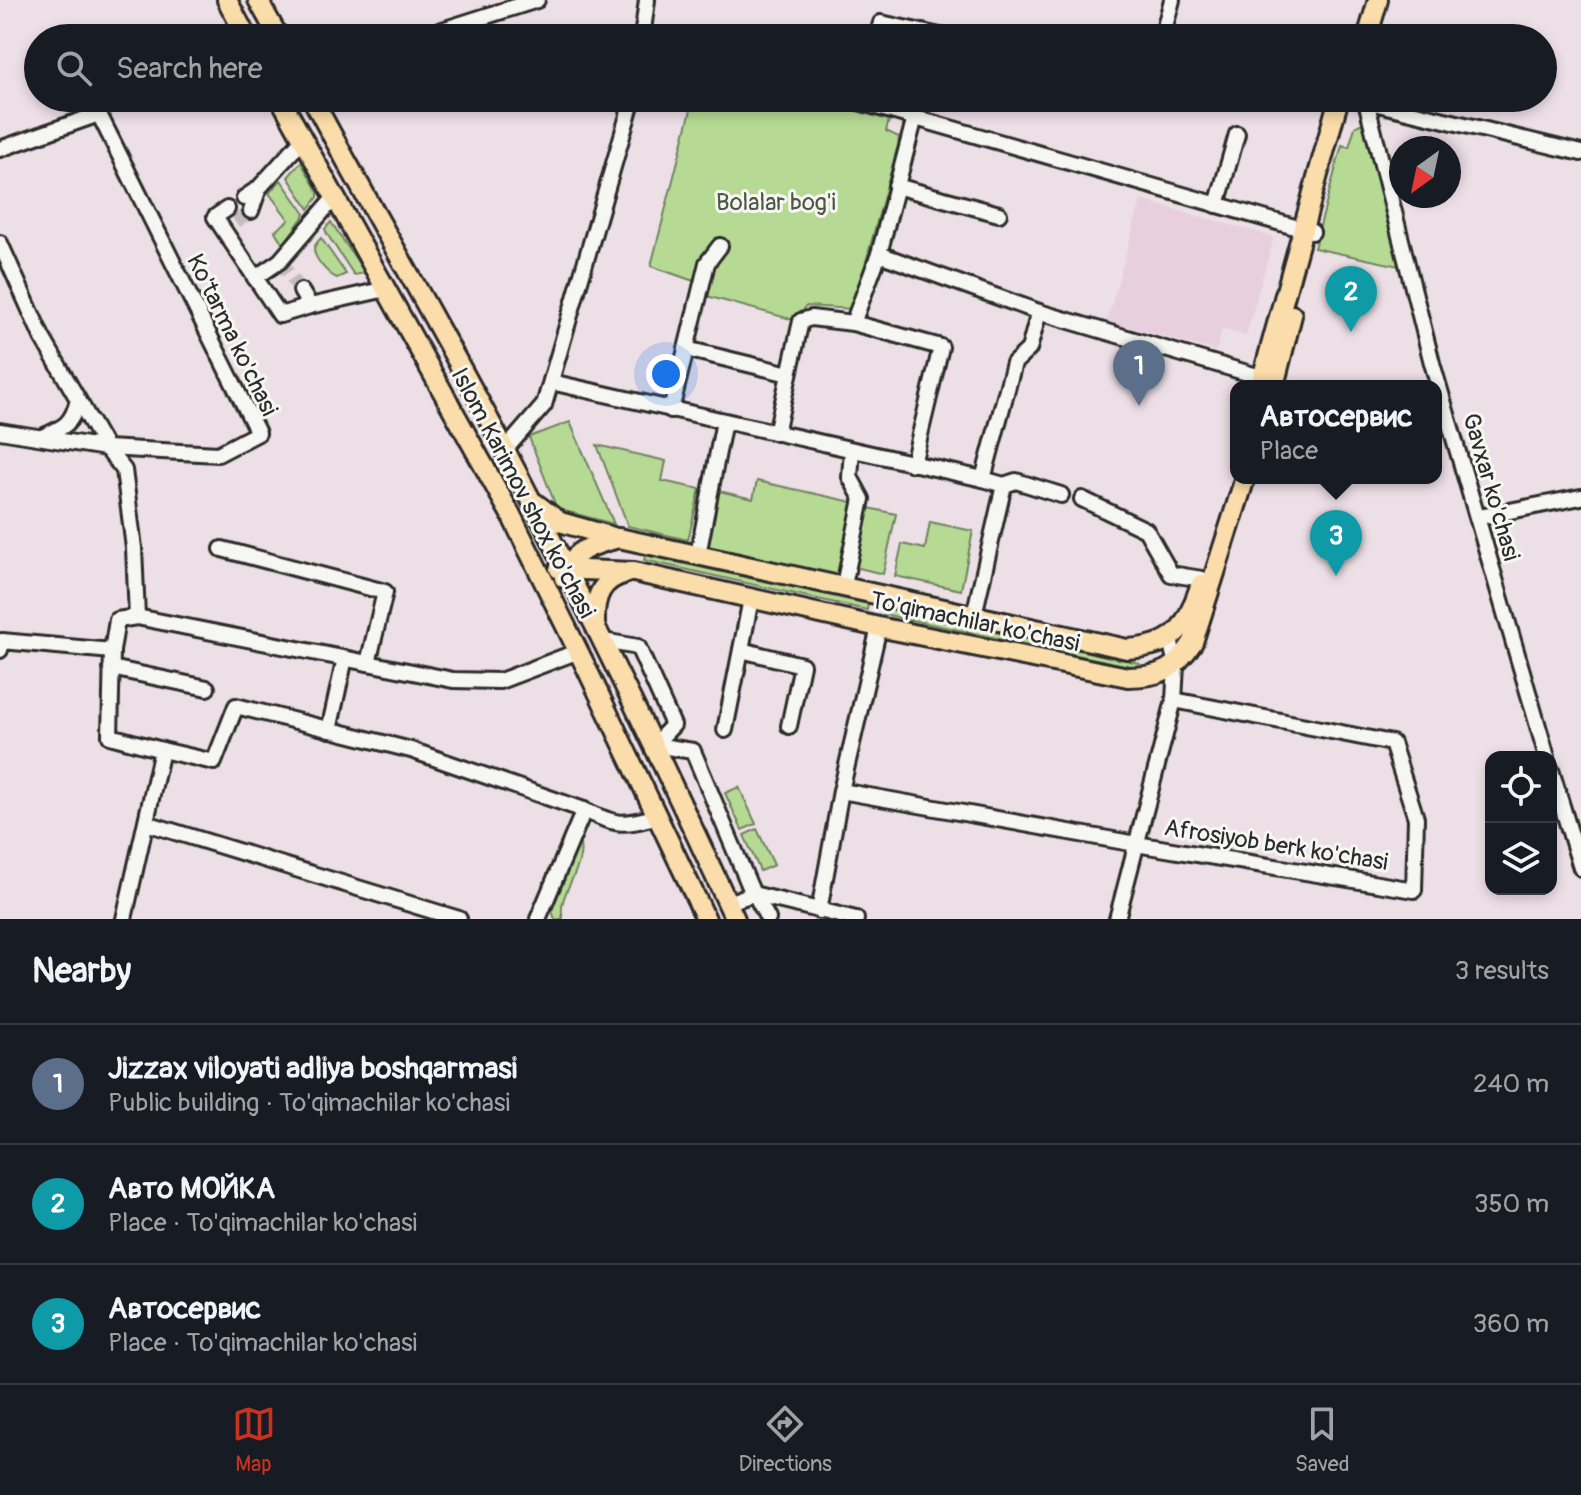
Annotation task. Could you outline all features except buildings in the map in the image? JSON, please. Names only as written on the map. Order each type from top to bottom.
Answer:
[{"type":"main road","points":[[227,0],[240,24]]},
{"type":"main road","points":[[258,0],[271,24]]},
{"type":"main road","points":[[1360,24],[1366,0]]},
{"type":"main road","points":[[1371,24],[1378,0]]},
{"type":"main road","name":"Islom Karimov shox ko'chasi","points":[[288,112],[528,549],[706,919]]},
{"type":"main road","name":"Islom Karimov shox ko'chasi","points":[[320,112],[505,450],[654,745],[731,911]]},
{"type":"main road","points":[[1269,380],[1336,112]]},
{"type":"main road","points":[[1308,231],[1353,112]]},
{"type":"main road","points":[[1170,639],[1190,615],[1231,484]]},
{"type":"main road","points":[[1176,665],[1193,642],[1201,622],[1243,484]]},
{"type":"main road","points":[[528,496],[560,522],[619,538]]},
{"type":"main road","name":"To'qimachilar ko'chasi","points":[[566,570],[581,550],[619,538],[1127,649],[1146,648],[1170,639]]},
{"type":"main road","name":"To'qimachilar ko'chasi","points":[[528,549],[543,564],[566,570],[634,572],[881,627],[1128,677],[1149,677],[1176,665]]},
{"type":"main road","points":[[561,615],[566,570]]},
{"type":"main road","points":[[599,633],[598,593],[616,576],[634,572]]},
{"type":"main road","points":[[881,627],[874,614],[875,605],[889,596]]},
{"type":"street","points":[[461,24],[537,0]]},
{"type":"street","points":[[644,24],[647,0]]},
{"type":"street","points":[[1166,24],[1172,0]]},
{"type":"street","points":[[505,450],[544,405],[629,112]]},
{"type":"street","points":[[899,112],[1308,231]]},
{"type":"street","name":"Gavxar ko'chasi","points":[[1362,112],[1437,380]]},
{"type":"street","points":[[1412,112],[1581,153]]},
{"type":"street","name":"Ko'tarma ko'chasi","points":[[0,149],[99,114],[258,433],[218,454],[106,448],[0,431]]},
{"type":"street","points":[[853,323],[879,254],[915,117]]},
{"type":"street","points":[[1217,205],[1237,134]]},
{"type":"street","points":[[248,205],[259,188],[303,139]]},
{"type":"street","points":[[896,186],[999,214]]},
{"type":"street","points":[[259,276],[280,261],[335,197]]},
{"type":"street","points":[[228,220],[259,276],[289,312],[386,289]]},
{"type":"street","points":[[0,243],[42,337],[106,448],[124,470],[134,548],[137,617]]},
{"type":"street","points":[[671,410],[707,263],[720,246]]},
{"type":"street","points":[[879,254],[1039,312],[1258,380]]},
{"type":"street","points":[[301,291],[310,306]]},
{"type":"street","points":[[983,479],[1014,363],[1029,349],[1039,312]]},
{"type":"street","points":[[776,433],[801,321],[811,318],[853,323],[941,347],[913,464]]},
{"type":"street","points":[[686,349],[789,374]]},
{"type":"street","points":[[551,382],[1004,485],[1016,481],[1061,495]]},
{"type":"street","name":"Gavxar ko'chasi","points":[[1442,396],[1545,751]]},
{"type":"street","points":[[41,437],[60,429],[73,418],[78,400]]},
{"type":"street","points":[[698,555],[724,421]]},
{"type":"street","name":"To'qimachilar ko'chasi","points":[[844,585],[862,499],[850,477],[852,450]]},
{"type":"street","points":[[974,615],[1004,485]]},
{"type":"street","points":[[1479,517],[1581,497]]},
{"type":"street","points":[[1082,499],[1146,530],[1171,574],[1202,579]]},
{"type":"street","points":[[222,549],[385,592],[368,663]]},
{"type":"street","points":[[725,730],[751,599]]},
{"type":"street","points":[[579,651],[500,681],[453,680],[137,617],[117,620],[112,651],[110,736],[214,762],[236,706],[411,750],[584,810],[611,823],[626,825],[658,816]]},
{"type":"street","points":[[819,911],[841,791],[881,627]]},
{"type":"street","points":[[599,633],[638,647],[673,725],[654,745]]},
{"type":"street","points":[[1170,639],[1176,665],[1174,700]]},
{"type":"street","points":[[0,650],[2,641],[112,651]]},
{"type":"street","points":[[741,650],[802,665],[789,726]]},
{"type":"street","points":[[329,730],[345,658]]},
{"type":"street","points":[[111,668],[207,688]]},
{"type":"street","name":"Afrosiyob berk ko'chasi","points":[[841,791],[1136,844],[1414,890],[1416,818],[1392,743],[1174,700],[1136,844]]},
{"type":"street","points":[[654,745],[693,751],[754,895],[768,919]]},
{"type":"street","points":[[124,919],[162,750]]},
{"type":"street","points":[[1557,790],[1581,868]]},
{"type":"street","points":[[538,919],[584,810]]},
{"type":"street","points":[[146,823],[459,919]]},
{"type":"street","points":[[1117,919],[1136,844]]},
{"type":"street","points":[[731,911],[754,895],[856,919]]},
{"type":"shaded area","points":[[1141,200],[1274,237],[1246,336],[1222,329],[1216,351],[1107,321]]},
{"type":"green space","name":"Bolalar bog'i","points":[[690,112],[860,112],[889,120],[886,131],[899,137],[853,309],[807,306],[805,312],[794,320],[703,295],[705,285],[651,266]]},
{"type":"green space","points":[[1369,125],[1399,266],[1314,248],[1342,145],[1349,147],[1355,127]]},
{"type":"green space","points":[[301,162],[318,192],[309,209],[288,177]]},
{"type":"green space","points":[[281,180],[305,214],[283,245],[275,231],[289,220],[269,193]]},
{"type":"green space","points":[[331,222],[365,273],[354,275],[327,234],[325,229]]},
{"type":"green space","points":[[321,238],[346,274],[337,278],[320,262],[314,250]]},
{"type":"green space","points":[[570,422],[614,524],[557,509],[529,437]]},
{"type":"green space","points":[[597,445],[666,461],[662,481],[700,489],[688,540],[628,526]]},
{"type":"green space","points":[[757,481],[857,503],[841,576],[707,546],[719,491],[753,499]]},
{"type":"green space","points":[[864,507],[896,514],[883,574],[851,566]]},
{"type":"green space","points":[[930,522],[973,531],[961,590],[895,576],[902,544],[925,549]]},
{"type":"green space","points":[[646,554],[868,604],[867,610],[644,560]]},
{"type":"green space","points":[[884,608],[1139,663],[1138,668],[883,614]]},
{"type":"green space","points":[[739,787],[756,824],[742,830],[725,793]]},
{"type":"green space","points":[[757,829],[774,865],[760,871],[744,835]]},
{"type":"green space","points":[[579,841],[579,861],[563,900],[563,919],[555,919],[552,911]]},
{"type":"tunnel","points":[[235,222],[251,211]]},
{"type":"tunnel","points":[[280,261],[301,291]]},
{"type":"place","name":"Авто МОЙКА","points":[[1351,332]]},
{"type":"place","name":"Jizzax viloyati adliya boshqarmasi","points":[[1139,406]]},
{"type":"place","name":"Автосервис","points":[[1336,576]]}]
